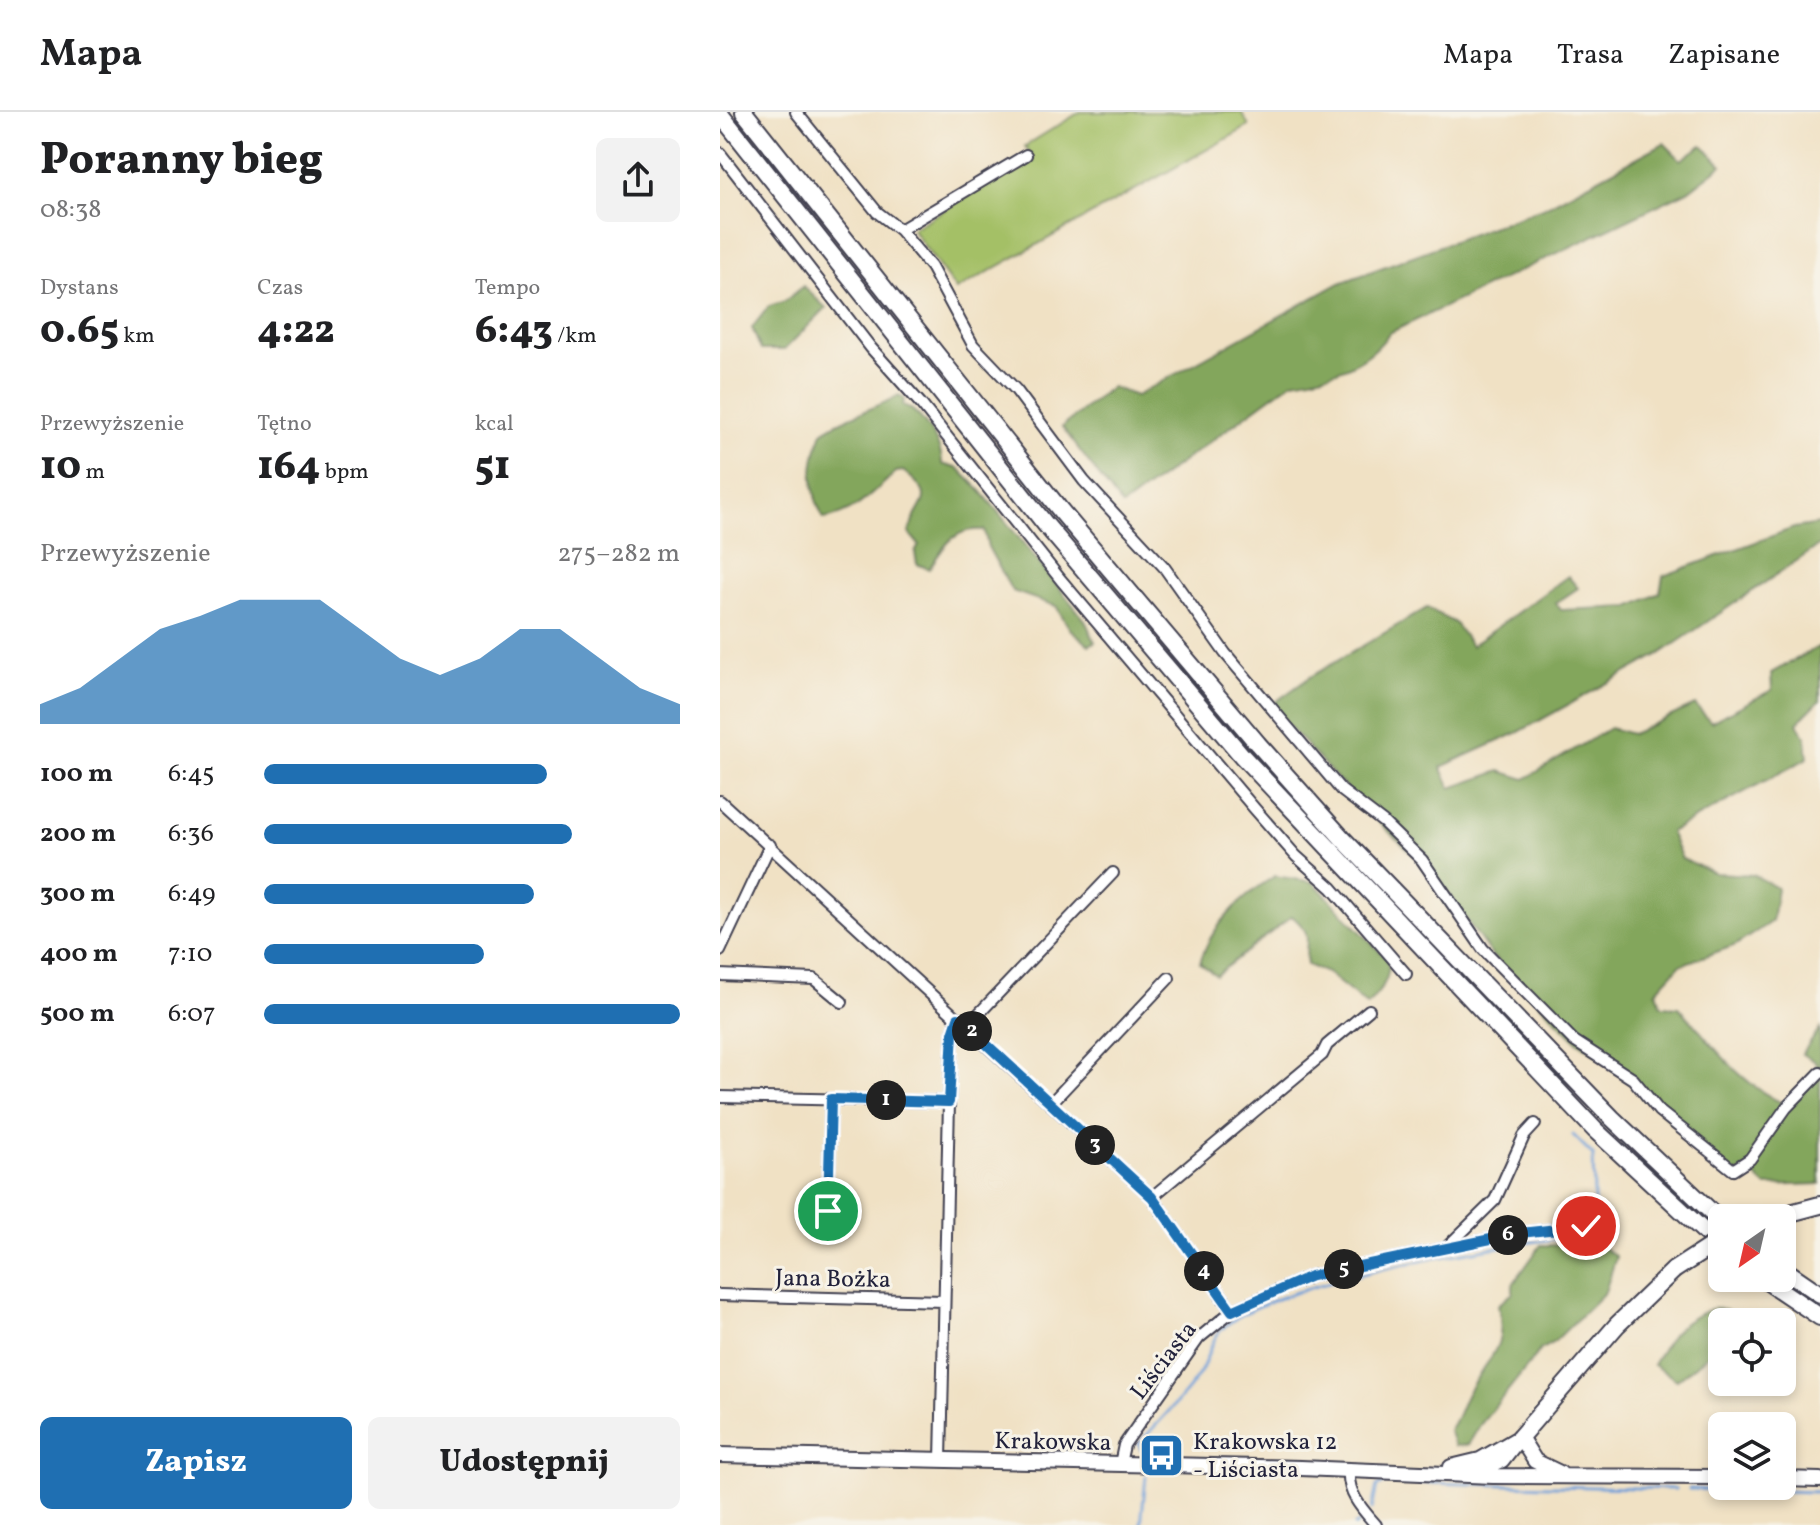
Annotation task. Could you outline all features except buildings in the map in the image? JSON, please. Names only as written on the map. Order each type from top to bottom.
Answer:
[{"type":"main road","points":[[744,112],[1061,511],[1258,744],[1353,849],[1568,1073],[1637,1144],[1708,1209]]},
{"type":"main road","points":[[720,114],[1046,525],[1243,757],[1595,1130],[1708,1235]]},
{"type":"main road","points":[[1796,1211],[1820,1205]]},
{"type":"main road","points":[[1545,1476],[1533,1472],[1523,1461],[1520,1437],[1625,1317],[1674,1270],[1708,1248]]},
{"type":"main road","points":[[1796,1278],[1820,1294]]},
{"type":"main road","points":[[1783,1292],[1820,1317]]},
{"type":"main road","name":"Krakowska","points":[[1433,1472],[1480,1460],[1520,1437]]},
{"type":"main road","name":"Krakowska","points":[[1471,1473],[1502,1460],[1520,1437]]},
{"type":"main road","name":"Krakowska","points":[[1520,1437],[1535,1461],[1545,1469],[1564,1474]]},
{"type":"main road","name":"Krakowska","points":[[720,1455],[1545,1476],[1708,1477]]},
{"type":"main road","points":[[1796,1479],[1820,1480]]},
{"type":"street","points":[[796,112],[877,212],[900,230],[931,267],[973,345],[1016,390],[1084,481],[1164,567],[1225,653],[1341,790],[1383,822],[1422,860],[1483,949],[1574,1041],[1633,1079],[1659,1111],[1733,1170],[1750,1159],[1786,1108],[1820,1073]]},
{"type":"street","points":[[720,153],[862,336],[921,404],[1061,580],[1296,856],[1332,888],[1406,974]]},
{"type":"street","points":[[900,230],[1026,155]]},
{"type":"street","points":[[720,801],[1152,1197],[1232,1311]]},
{"type":"street","points":[[720,951],[770,845]]},
{"type":"street","points":[[967,1026],[1113,873]]},
{"type":"street","points":[[720,975],[814,979],[842,1002]]},
{"type":"street","points":[[1051,1103],[1169,978]]},
{"type":"street","points":[[1152,1197],[1369,1010]]},
{"type":"street","points":[[941,1460],[949,1102],[953,1033],[958,1018]]},
{"type":"street","points":[[720,1097],[949,1102]]},
{"type":"street","points":[[828,1211],[831,1099]]},
{"type":"street","points":[[1447,1247],[1495,1200],[1524,1136],[1535,1124]]},
{"type":"street","name":"Liściasta","points":[[1120,1464],[1124,1445],[1199,1338],[1232,1311],[1311,1276],[1520,1233],[1586,1226]]},
{"type":"street","name":"Jana Bożka","points":[[720,1295],[944,1301]]},
{"type":"street","points":[[1349,1470],[1356,1502],[1376,1525]]},
{"type":"green space","points":[[1080,112],[1241,112],[1249,126],[956,290],[912,229],[1024,162],[1034,161],[1025,146]]},
{"type":"green space","points":[[1664,143],[1681,160],[1702,145],[1722,165],[1688,191],[1389,333],[1359,361],[1321,376],[1293,381],[1122,506],[1062,427],[1111,387],[1136,396],[1340,283],[1545,207]]},
{"type":"green space","points":[[803,286],[826,308],[784,350],[761,350],[752,328],[769,306],[785,301]]},
{"type":"green space","points":[[899,395],[904,399],[903,405],[917,414],[930,430],[939,448],[942,464],[959,469],[981,491],[1085,620],[1095,642],[1089,645],[1070,629],[1056,606],[1012,591],[988,547],[984,530],[957,535],[929,569],[917,564],[915,553],[919,545],[909,533],[924,495],[915,481],[903,471],[896,472],[855,507],[824,519],[813,487],[815,454],[822,432]]},
{"type":"green space","points":[[1820,524],[1820,545],[1660,654],[1519,732],[1441,767],[1451,788],[1500,771],[1525,779],[1610,728],[1632,734],[1695,705],[1711,722],[1772,690],[1771,673],[1820,646],[1820,700],[1797,723],[1806,738],[1808,758],[1670,832],[1682,859],[1715,873],[1754,875],[1777,888],[1772,921],[1736,945],[1680,965],[1656,991],[1662,1006],[1679,1007],[1741,1075],[1770,1097],[1787,1105],[1819,1074],[1815,1062],[1802,1054],[1820,1029],[1820,1184],[1766,1186],[1746,1168],[1731,1173],[1667,1118],[1636,1082],[1577,1041],[1493,957],[1432,872],[1366,810],[1270,706],[1310,677],[1427,608],[1455,623],[1471,646],[1568,576],[1578,588],[1556,603],[1561,610],[1630,607],[1660,593],[1663,576],[1794,528]]},
{"type":"green space","points":[[1275,876],[1313,882],[1387,959],[1386,978],[1367,1005],[1327,973],[1307,965],[1306,934],[1292,916],[1216,975],[1200,963],[1220,924],[1252,892]]},
{"type":"green space","points":[[1541,1245],[1601,1246],[1616,1257],[1605,1292],[1554,1342],[1541,1349],[1480,1425],[1468,1445],[1455,1446],[1449,1430],[1498,1342],[1498,1305],[1513,1293],[1513,1284]]},
{"type":"green space","points":[[1708,1311],[1708,1355],[1677,1380],[1653,1365],[1678,1329],[1694,1316]]},
{"type":"waterway","points":[[1141,1450],[1139,1444],[1199,1374],[1220,1331],[1246,1313],[1287,1295],[1398,1266],[1513,1245],[1595,1235],[1593,1155],[1573,1135]]},
{"type":"waterway","points":[[1141,1525],[1146,1476]]},
{"type":"waterway","points":[[1372,1509],[1377,1486],[1388,1482],[1676,1489]]},
{"type":"waterway","points":[[1689,1489],[1708,1490]]},
{"type":"waterway","points":[[1796,1491],[1820,1492]]},
{"type":"waterway","points":[[1355,1525],[1359,1523]]},
{"type":"place","name":"Krakowska 12 - Liściasta","points":[[1162,1455]]},
{"type":"route","points":[[828,1211],[831,1099],[949,1102],[953,1033],[958,1018],[1152,1197],[1232,1311],[1311,1276],[1520,1233],[1586,1226]]}]
